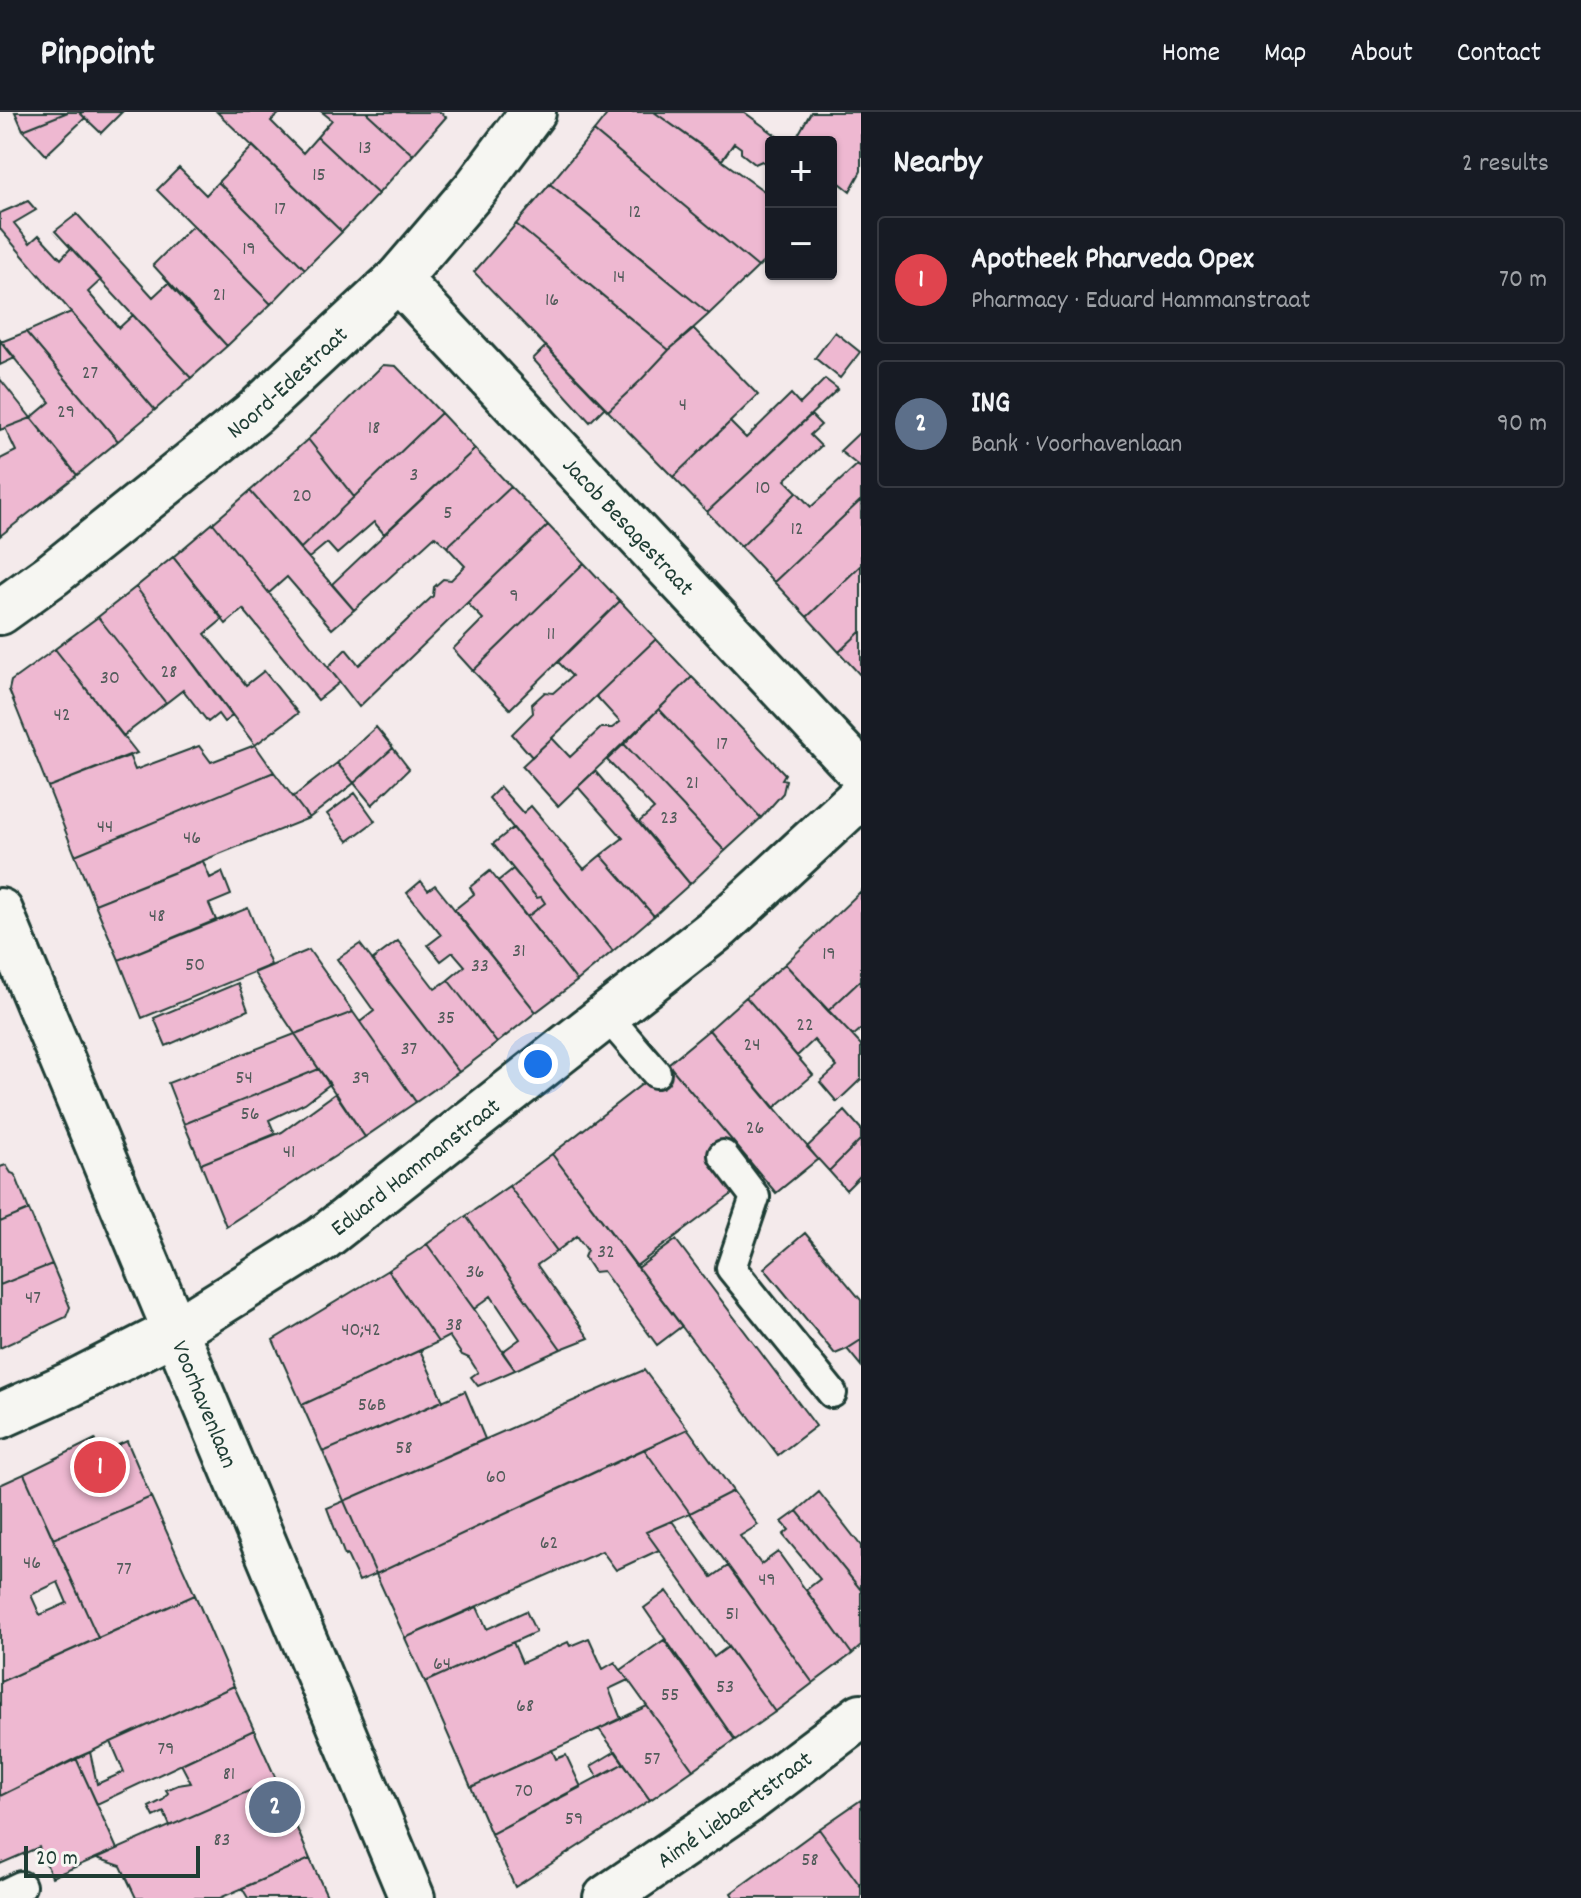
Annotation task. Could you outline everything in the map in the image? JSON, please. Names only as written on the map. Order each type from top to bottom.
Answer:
[{"type":"street","name":"Noord-Edestraat","points":[[0,612],[53,574],[254,413],[398,279],[476,188],[533,112]]},
{"type":"street","name":"Jacob Besagestraat","points":[[398,279],[861,773]]},
{"type":"street","name":"Eduard Hammanstraat","points":[[0,1416],[175,1331],[322,1239],[719,927],[861,796]]},
{"type":"street","name":"Voorhavenlaan","points":[[0,911],[412,1898]]},
{"type":"street","name":"Aimé Liebaertstraat","points":[[606,1898],[748,1801],[861,1716]]},
{"type":"lane","points":[[607,1016],[656,1073]]},
{"type":"lane","points":[[723,1155],[755,1197],[731,1268],[832,1393]]},
{"type":"building","points":[[15,112],[68,112],[23,130]]},
{"type":"building","points":[[68,112],[79,112],[85,118],[46,155],[23,130]]},
{"type":"building","points":[[79,112],[122,112],[101,133]]},
{"type":"building","points":[[217,112],[281,112],[271,121],[303,153],[317,137],[378,194],[342,232]]},
{"type":"building","points":[[322,112],[366,112],[413,155],[378,194],[317,137],[332,120]]},
{"type":"building","points":[[366,112],[440,112],[446,117],[413,155]]},
{"type":"building","points":[[609,112],[654,112],[765,192],[765,261],[758,267],[594,131]]},
{"type":"building","points":[[654,112],[744,112],[777,136],[765,136],[765,163],[762,161],[755,164],[734,143],[722,160]]},
{"type":"building","points":[[811,112],[861,112],[861,171],[850,191],[837,181],[837,136],[797,136]]},
{"type":"building","points":[[594,131],[758,267],[709,314],[550,184]]},
{"type":"building","points":[[253,146],[342,232],[305,269],[218,182]]},
{"type":"building","points":[[179,168],[206,195],[218,182],[305,269],[271,304],[157,190]]},
{"type":"building","points":[[550,184],[709,314],[669,350],[637,324],[516,224]]},
{"type":"building","points":[[28,201],[36,210],[14,223],[30,243],[39,235],[61,259],[71,248],[101,280],[88,292],[119,328],[133,315],[191,378],[155,410],[0,229],[0,213]]},
{"type":"building","points":[[77,214],[153,297],[168,283],[227,346],[191,378],[55,231]]},
{"type":"building","points":[[516,224],[669,350],[608,411],[474,272]]},
{"type":"building","points":[[193,225],[271,304],[227,346],[153,265]]},
{"type":"building","points":[[71,312],[155,410],[118,441],[26,332]]},
{"type":"building","points":[[694,329],[758,395],[673,477],[608,411]]},
{"type":"building","points":[[26,332],[118,441],[77,475],[31,418],[50,402],[1,342]]},
{"type":"building","points":[[835,332],[860,352],[840,378],[815,358]]},
{"type":"building","points":[[0,339],[15,358],[0,365]]},
{"type":"building","points":[[546,346],[605,407],[590,422],[533,359]]},
{"type":"building","points":[[383,365],[396,366],[441,413],[354,497],[308,439]]},
{"type":"building","points":[[0,379],[31,418],[0,430]]},
{"type":"building","points":[[825,379],[838,389],[707,512],[673,477],[730,422],[746,438],[791,394],[800,404]]},
{"type":"building","points":[[441,413],[475,449],[384,534],[374,522],[337,554],[327,543],[309,558],[300,549]]},
{"type":"building","points":[[811,415],[821,425],[810,435],[821,446],[785,480],[797,492],[741,547],[707,512]]},
{"type":"building","points":[[31,418],[77,475],[0,536],[0,459],[16,451],[5,428]]},
{"type":"building","points":[[861,431],[861,468],[840,451]]},
{"type":"building","points":[[308,439],[354,497],[300,549],[250,491]]},
{"type":"building","points":[[475,449],[511,487],[447,547],[435,536],[354,610],[332,584]]},
{"type":"building","points":[[857,465],[861,468],[861,500],[774,582],[741,547],[797,492],[811,507]]},
{"type":"building","points":[[511,487],[548,525],[359,707],[328,667],[346,649],[359,665],[433,596],[434,587],[443,579],[451,580],[465,566],[447,547]]},
{"type":"building","points":[[250,491],[354,610],[332,629],[287,577],[269,593],[213,523]]},
{"type":"building","points":[[861,500],[861,565],[807,617],[774,582]]},
{"type":"building","points":[[213,523],[340,682],[318,700],[243,609],[226,624],[173,557]]},
{"type":"building","points":[[548,525],[584,563],[473,671],[453,649],[483,619],[467,603]]},
{"type":"building","points":[[173,557],[223,619],[205,634],[246,685],[264,671],[298,713],[255,745],[136,587]]},
{"type":"building","points":[[584,563],[620,601],[510,709],[473,671]]},
{"type":"building","points":[[861,565],[861,631],[839,652],[807,617]]},
{"type":"building","points":[[136,587],[232,716],[224,722],[218,714],[208,722],[183,690],[166,703],[98,617]]},
{"type":"building","points":[[620,601],[656,639],[532,757],[512,734],[533,713],[532,704],[545,692],[553,693],[572,676],[558,662]]},
{"type":"building","points":[[98,617],[166,703],[123,736],[55,649]]},
{"type":"building","points":[[861,631],[861,676],[839,652]]},
{"type":"building","points":[[656,639],[692,677],[558,806],[522,766],[552,738],[570,757],[601,728],[612,728],[620,722],[596,696]]},
{"type":"building","points":[[55,649],[137,753],[48,787],[9,690],[11,681]]},
{"type":"building","points":[[692,677],[785,774],[782,779],[786,780],[783,793],[761,818],[659,709]]},
{"type":"building","points":[[659,709],[761,818],[725,851],[624,744]]},
{"type":"building","points":[[376,727],[393,748],[354,783],[337,763]]},
{"type":"building","points":[[624,744],[725,851],[690,884],[639,822],[654,809],[607,760]]},
{"type":"building","points":[[255,745],[274,772],[75,855],[48,787],[129,755],[135,770],[199,746],[211,762]]},
{"type":"building","points":[[393,748],[409,769],[372,805],[354,783]]},
{"type":"building","points":[[337,763],[354,783],[309,818],[293,797]]},
{"type":"building","points":[[595,771],[690,884],[654,916],[601,855],[623,838],[578,787]]},
{"type":"building","points":[[274,772],[309,818],[95,904],[75,855]]},
{"type":"building","points":[[500,787],[523,813],[531,806],[584,869],[601,855],[654,916],[613,951],[489,798]]},
{"type":"building","points":[[355,793],[375,821],[348,841],[327,814]]},
{"type":"building","points":[[513,828],[613,951],[577,981],[527,917],[545,903],[541,897],[537,898],[493,844]]},
{"type":"building","points":[[203,861],[210,878],[222,872],[231,895],[209,904],[216,920],[119,960],[95,904]]},
{"type":"building","points":[[513,869],[545,903],[527,917],[498,881]]},
{"type":"building","points":[[490,871],[577,981],[536,1012],[454,910],[474,894],[470,887]]},
{"type":"building","points":[[421,881],[428,890],[435,885],[536,1012],[497,1043],[448,980],[465,966],[453,952],[441,961],[428,945],[441,935],[407,893]]},
{"type":"building","points":[[861,891],[861,980],[828,1011],[785,964]]},
{"type":"building","points":[[248,908],[271,965],[142,1018],[119,960]]},
{"type":"building","points":[[398,941],[435,989],[448,980],[497,1043],[459,1072],[372,960]]},
{"type":"building","points":[[360,944],[459,1072],[416,1102],[360,1022],[374,1011],[337,959]]},
{"type":"building","points":[[309,950],[353,1012],[295,1034],[254,973]]},
{"type":"building","points":[[785,964],[861,1045],[861,1079],[837,1102],[820,1082],[837,1067],[814,1040],[797,1056],[746,997]]},
{"type":"building","points":[[861,980],[861,1029],[853,1036],[828,1011]]},
{"type":"building","points":[[238,983],[248,1010],[166,1046],[154,1018]]},
{"type":"building","points":[[746,997],[813,1075],[774,1108],[709,1030]]},
{"type":"building","points":[[353,1012],[416,1102],[365,1137],[295,1034]]},
{"type":"building","points":[[709,1030],[818,1159],[776,1193],[668,1064]]},
{"type":"building","points":[[295,1034],[319,1069],[184,1124],[168,1083]]},
{"type":"building","points":[[668,1064],[735,1144],[723,1155],[735,1192],[636,1266],[552,1154]]},
{"type":"building","points":[[319,1069],[330,1084],[305,1103],[269,1120],[275,1134],[201,1164],[184,1124]]},
{"type":"building","points":[[336,1093],[365,1137],[226,1226],[201,1164],[282,1132]]},
{"type":"building","points":[[845,1111],[861,1129],[861,1139],[829,1171],[807,1147]]},
{"type":"building","points":[[861,1139],[861,1175],[846,1190],[829,1171]]},
{"type":"building","points":[[552,1154],[682,1326],[657,1345],[603,1271],[594,1272],[584,1257],[587,1250],[577,1236],[557,1251],[509,1186]]},
{"type":"building","points":[[6,1165],[16,1177],[29,1210],[0,1222],[0,1167]]},
{"type":"building","points":[[509,1186],[557,1251],[537,1265],[589,1338],[561,1349],[466,1216]]},
{"type":"building","points":[[29,1210],[52,1264],[0,1285],[0,1222]]},
{"type":"building","points":[[466,1216],[561,1349],[515,1370],[502,1352],[520,1339],[491,1296],[474,1309],[427,1244]]},
{"type":"building","points":[[805,1233],[861,1300],[861,1340],[835,1354],[764,1268]]},
{"type":"building","points":[[676,1240],[816,1426],[778,1455],[638,1268]]},
{"type":"building","points":[[427,1244],[515,1370],[478,1386],[471,1377],[478,1372],[449,1336],[438,1342],[388,1270]]},
{"type":"building","points":[[52,1264],[70,1307],[66,1317],[0,1348],[0,1285]]},
{"type":"building","points":[[388,1270],[438,1342],[302,1405],[273,1340]]},
{"type":"building","points":[[861,1340],[861,1366],[847,1349]]},
{"type":"building","points":[[420,1350],[443,1401],[323,1452],[302,1405]]},
{"type":"building","points":[[644,1370],[688,1429],[376,1574],[344,1501]]},
{"type":"building","points":[[465,1391],[485,1439],[344,1501],[323,1452]]},
{"type":"building","points":[[688,1429],[733,1491],[690,1513],[644,1449]]},
{"type":"building","points":[[95,1439],[92,1443],[98,1456],[127,1441],[151,1497],[53,1539],[24,1474]]},
{"type":"building","points":[[644,1449],[690,1513],[646,1532],[659,1550],[616,1570],[602,1551],[405,1638],[376,1574]]},
{"type":"building","points":[[24,1474],[98,1638],[0,1682],[0,1485]],"holes":[[[58,1582],[67,1603],[40,1615],[31,1595]]]},
{"type":"building","points":[[733,1491],[758,1525],[740,1536],[761,1564],[778,1552],[852,1654],[813,1683],[690,1513]]},
{"type":"building","points":[[819,1492],[861,1546],[861,1590],[797,1511]]},
{"type":"building","points":[[151,1497],[195,1595],[98,1638],[53,1539]]},
{"type":"building","points":[[344,1501],[376,1574],[359,1581],[345,1556],[327,1508]]},
{"type":"building","points":[[797,1511],[861,1590],[861,1646],[852,1654],[806,1590],[820,1579],[783,1535],[789,1530],[782,1522]]},
{"type":"building","points":[[672,1521],[712,1577],[728,1566],[813,1683],[775,1712],[646,1532]]},
{"type":"building","points":[[667,1591],[714,1657],[728,1647],[775,1712],[735,1740],[644,1608]]},
{"type":"building","points":[[195,1595],[234,1686],[0,1796],[0,1682]]},
{"type":"building","points":[[477,1607],[487,1629],[526,1611],[536,1632],[425,1682],[405,1638]]},
{"type":"building","points":[[589,1638],[603,1669],[615,1662],[628,1680],[609,1689],[621,1719],[471,1787],[425,1682],[513,1642],[522,1663],[568,1642],[570,1646]]},
{"type":"building","points":[[664,1640],[735,1740],[693,1770],[621,1670]]},
{"type":"building","points":[[234,1686],[254,1730],[97,1804],[76,1758],[90,1752],[97,1784],[124,1772],[111,1742]]},
{"type":"building","points":[[647,1706],[693,1770],[650,1800],[599,1729]]},
{"type":"building","points":[[254,1730],[276,1779],[170,1826],[164,1812],[154,1817],[149,1807],[163,1800],[168,1793],[166,1790],[191,1783],[181,1764]]},
{"type":"building","points":[[552,1750],[556,1759],[566,1755],[581,1787],[491,1834],[471,1787]]},
{"type":"building","points":[[616,1751],[624,1763],[598,1778],[591,1766]]},
{"type":"building","points":[[76,1758],[117,1849],[52,1877],[39,1847],[0,1864],[0,1796]]},
{"type":"building","points":[[624,1763],[650,1800],[515,1887],[491,1834]]},
{"type":"building","points":[[276,1779],[310,1859],[220,1898],[136,1898],[121,1866],[97,1858]]},
{"type":"building","points":[[861,1800],[861,1887],[819,1829]]},
{"type":"building","points":[[819,1829],[861,1887],[861,1898],[734,1898],[731,1893]]},
{"type":"building","points":[[310,1859],[328,1898],[248,1898],[242,1888]]},
{"type":"place","name":"Apotheek Pharveda Opex","points":[[100,1467]]},
{"type":"place","name":"ING","points":[[275,1807]]}]
